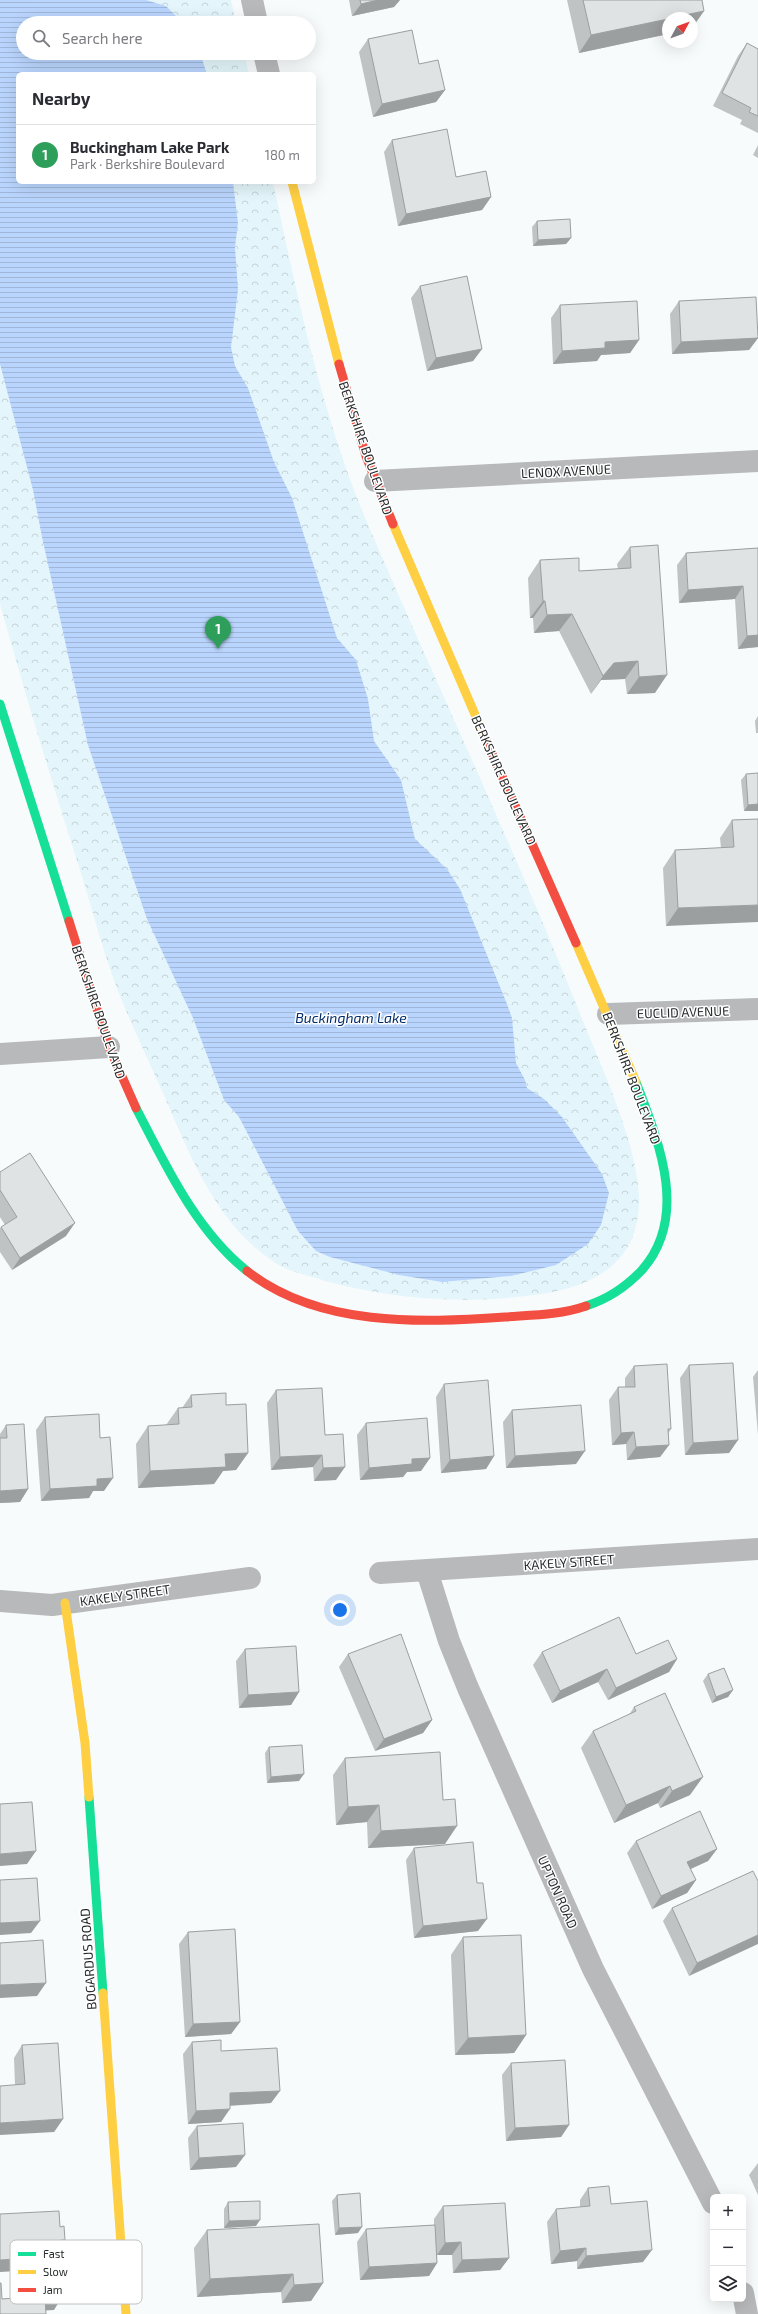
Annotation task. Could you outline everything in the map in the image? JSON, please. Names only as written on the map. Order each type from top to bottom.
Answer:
[{"type":"street","points":[[252,0],[255,16]]},
{"type":"street","points":[[266,60],[269,72]]},
{"type":"street","name":"BERKSHIRE BOULEVARD","points":[[0,704],[109,1047],[141,1121],[178,1186],[211,1233],[238,1263],[252,1274],[298,1301],[342,1312],[381,1318],[441,1321],[571,1311],[602,1300],[624,1287],[646,1267],[654,1255],[663,1232],[667,1201],[662,1164],[648,1115],[608,1014],[498,768],[375,481],[351,410],[320,301],[292,184]]},
{"type":"street","name":"LENOX AVENUE","points":[[375,481],[758,461]]},
{"type":"street","name":"EUCLID AVENUE","points":[[608,1014],[758,1009]]},
{"type":"street","points":[[0,1054],[109,1047]]},
{"type":"street","name":"KAKELY STREET","points":[[380,1573],[758,1549]]},
{"type":"street","name":"UPTON ROAD","points":[[426,1571],[449,1641],[468,1688],[592,1969],[710,2197]]},
{"type":"street","name":"KAKELY STREET","points":[[0,1601],[39,1604],[65,1603],[250,1578]]},
{"type":"street","name":"BOGARDUS ROAD","points":[[65,1603],[85,1743],[121,2240]]},
{"type":"street","points":[[745,2302],[747,2314]]},
{"type":"street","name":"BOGARDUS ROAD","points":[[125,2304],[126,2314]]},
{"type":"green space","name":"Buckingham Lake","points":[[0,0],[231,0],[234,16],[16,16],[16,60],[246,60],[249,72],[16,72],[16,184],[273,184],[313,357],[352,485],[396,589],[532,897],[610,1087],[627,1135],[638,1181],[639,1202],[636,1224],[630,1243],[620,1258],[607,1270],[592,1279],[574,1287],[555,1292],[506,1298],[450,1300],[394,1295],[366,1290],[296,1272],[280,1266],[251,1244],[234,1226],[219,1206],[194,1162],[127,1013],[110,970],[39,738],[0,604]]},
{"type":"water","name":"Buckingham Lake","points":[[0,0],[146,0],[166,6],[176,16],[16,16],[16,60],[202,60],[206,72],[16,72],[16,184],[233,184],[238,223],[235,247],[238,290],[231,347],[235,366],[248,388],[274,462],[292,498],[337,638],[356,660],[368,699],[374,741],[401,780],[415,839],[447,869],[460,889],[512,1018],[516,1063],[525,1080],[527,1088],[544,1099],[562,1117],[602,1174],[609,1193],[601,1225],[588,1244],[556,1265],[511,1276],[442,1282],[399,1275],[330,1257],[316,1251],[298,1231],[239,1117],[224,1100],[193,1018],[147,919],[88,745],[33,490],[0,364]]},
{"type":"building","points":[[360,0],[378,0],[361,4]]},
{"type":"building","points":[[583,0],[702,0],[704,11],[662,12],[662,20],[591,35]]},
{"type":"building","points":[[412,30],[419,64],[438,60],[445,90],[382,104],[368,39]]},
{"type":"building","points":[[747,43],[758,49],[758,116],[749,112],[751,108],[722,93]]},
{"type":"building","points":[[447,129],[456,177],[486,171],[491,197],[406,214],[392,140]]},
{"type":"building","points":[[570,219],[571,238],[538,240],[537,221]]},
{"type":"building","points":[[467,276],[482,349],[436,358],[420,286]]},
{"type":"building","points":[[756,297],[758,338],[681,342],[679,301]]},
{"type":"building","points":[[637,301],[639,340],[605,342],[605,348],[562,351],[560,305]]},
{"type":"building","points":[[658,545],[667,675],[639,677],[638,661],[614,663],[603,676],[572,614],[547,615],[545,601],[543,601],[540,560],[579,558],[579,571],[631,568],[630,547]]},
{"type":"building","points":[[758,548],[758,635],[747,636],[743,586],[688,590],[686,553]]},
{"type":"building","points":[[758,773],[758,804],[748,805],[746,774]]},
{"type":"building","points":[[758,819],[758,905],[678,908],[675,850],[734,847],[732,820]]},
{"type":"building","points":[[30,1153],[75,1223],[20,1258],[1,1227],[17,1217],[0,1190],[0,1172]]},
{"type":"building","points":[[733,1363],[738,1440],[693,1443],[689,1365]]},
{"type":"building","points":[[667,1364],[671,1429],[668,1429],[669,1445],[636,1447],[634,1432],[621,1433],[618,1387],[635,1387],[634,1366]]},
{"type":"building","points":[[488,1380],[494,1456],[450,1460],[444,1384]]},
{"type":"building","points":[[322,1388],[325,1435],[343,1434],[345,1467],[323,1468],[322,1455],[280,1457],[276,1390]]},
{"type":"building","points":[[226,1393],[226,1405],[246,1404],[248,1453],[225,1454],[226,1467],[150,1471],[148,1426],[179,1424],[178,1408],[192,1407],[191,1395]]},
{"type":"building","points":[[581,1405],[585,1451],[515,1456],[512,1410]]},
{"type":"building","points":[[99,1414],[100,1438],[110,1437],[113,1478],[97,1479],[97,1486],[50,1489],[45,1417]]},
{"type":"building","points":[[427,1418],[430,1458],[412,1459],[412,1464],[369,1468],[366,1423]]},
{"type":"building","points":[[24,1424],[28,1489],[0,1491],[0,1438],[7,1438],[6,1425]]},
{"type":"building","points":[[619,1617],[636,1654],[668,1640],[677,1659],[616,1688],[607,1669],[560,1691],[542,1652]]},
{"type":"building","points":[[401,1634],[432,1720],[384,1739],[348,1654]]},
{"type":"building","points":[[296,1646],[299,1692],[248,1695],[245,1649]]},
{"type":"building","points":[[724,1668],[733,1690],[716,1697],[708,1674]]},
{"type":"building","points":[[665,1693],[703,1777],[672,1791],[670,1786],[626,1805],[593,1731],[636,1711],[634,1707]]},
{"type":"building","points":[[302,1745],[304,1774],[271,1777],[269,1747]]},
{"type":"building","points":[[440,1752],[443,1800],[455,1799],[457,1826],[381,1831],[379,1805],[348,1807],[345,1758]]},
{"type":"building","points":[[32,1802],[36,1851],[0,1854],[0,1804]]},
{"type":"building","points":[[700,1811],[717,1849],[687,1862],[696,1880],[661,1896],[636,1841]]},
{"type":"building","points":[[473,1842],[477,1883],[483,1883],[487,1919],[423,1926],[414,1848]]},
{"type":"building","points":[[753,1871],[758,1881],[758,1935],[697,1963],[672,1908]]},
{"type":"building","points":[[37,1878],[40,1921],[0,1923],[0,1880]]},
{"type":"building","points":[[235,1929],[240,2022],[193,2024],[188,1932]]},
{"type":"building","points":[[521,1935],[526,2035],[468,2038],[463,1937]]},
{"type":"building","points":[[43,1940],[46,1983],[0,1985],[0,1943]]},
{"type":"building","points":[[221,2040],[221,2051],[277,2048],[280,2091],[230,2093],[230,2109],[196,2111],[192,2042]]},
{"type":"building","points":[[58,2043],[63,2119],[0,2123],[0,2086],[25,2084],[22,2045]]},
{"type":"building","points":[[565,2060],[569,2125],[515,2128],[511,2063]]},
{"type":"building","points":[[243,2123],[245,2155],[199,2158],[197,2126]]},
{"type":"building","points":[[609,2186],[611,2204],[647,2201],[652,2250],[586,2256],[586,2248],[560,2251],[556,2209],[590,2206],[588,2188]]},
{"type":"building","points":[[360,2193],[362,2227],[339,2228],[337,2195]]},
{"type":"building","points":[[260,2201],[260,2220],[229,2221],[228,2202]]},
{"type":"building","points":[[505,2203],[509,2258],[462,2260],[461,2242],[445,2243],[443,2206]]},
{"type":"building","points":[[59,2211],[60,2227],[64,2226],[65,2240],[10,2240],[10,2259],[0,2260],[0,2214]]},
{"type":"building","points":[[319,2224],[323,2283],[294,2285],[293,2274],[210,2279],[207,2230]]},
{"type":"building","points":[[435,2225],[437,2263],[369,2267],[366,2229]]},
{"type":"building","points":[[0,2283],[2,2299],[10,2298],[10,2304],[45,2304],[46,2314],[0,2314]]},
{"type":"traffic: fast","points":[[0,704],[69,921]]},
{"type":"traffic: fast","points":[[586,1306],[602,1300],[617,1291],[642,1270],[656,1249],[664,1226],[667,1202],[665,1178],[653,1128],[636,1082]]},
{"type":"traffic: fast","points":[[136,1108],[170,1174],[197,1217],[212,1237],[247,1271]]},
{"type":"traffic: fast","points":[[89,1797],[103,1993]]},
{"type":"traffic: slow","points":[[293,184],[339,364]]},
{"type":"traffic: slow","points":[[393,524],[486,740]]},
{"type":"traffic: slow","points":[[576,943],[636,1082]]},
{"type":"traffic: slow","points":[[65,1603],[85,1743],[89,1797]]},
{"type":"traffic: slow","points":[[103,1993],[121,2240]]},
{"type":"traffic: slow","points":[[125,2304],[126,2314]]},
{"type":"traffic: jam","points":[[339,364],[366,456],[393,524]]},
{"type":"traffic: jam","points":[[486,740],[576,943]]},
{"type":"traffic: jam","points":[[69,921],[109,1047],[136,1108]]},
{"type":"traffic: jam","points":[[247,1271],[275,1289],[306,1303],[338,1312],[371,1317],[405,1320],[472,1319],[546,1314],[586,1306]]},
{"type":"place","name":"Buckingham Lake Park","points":[[218,649]]}]
